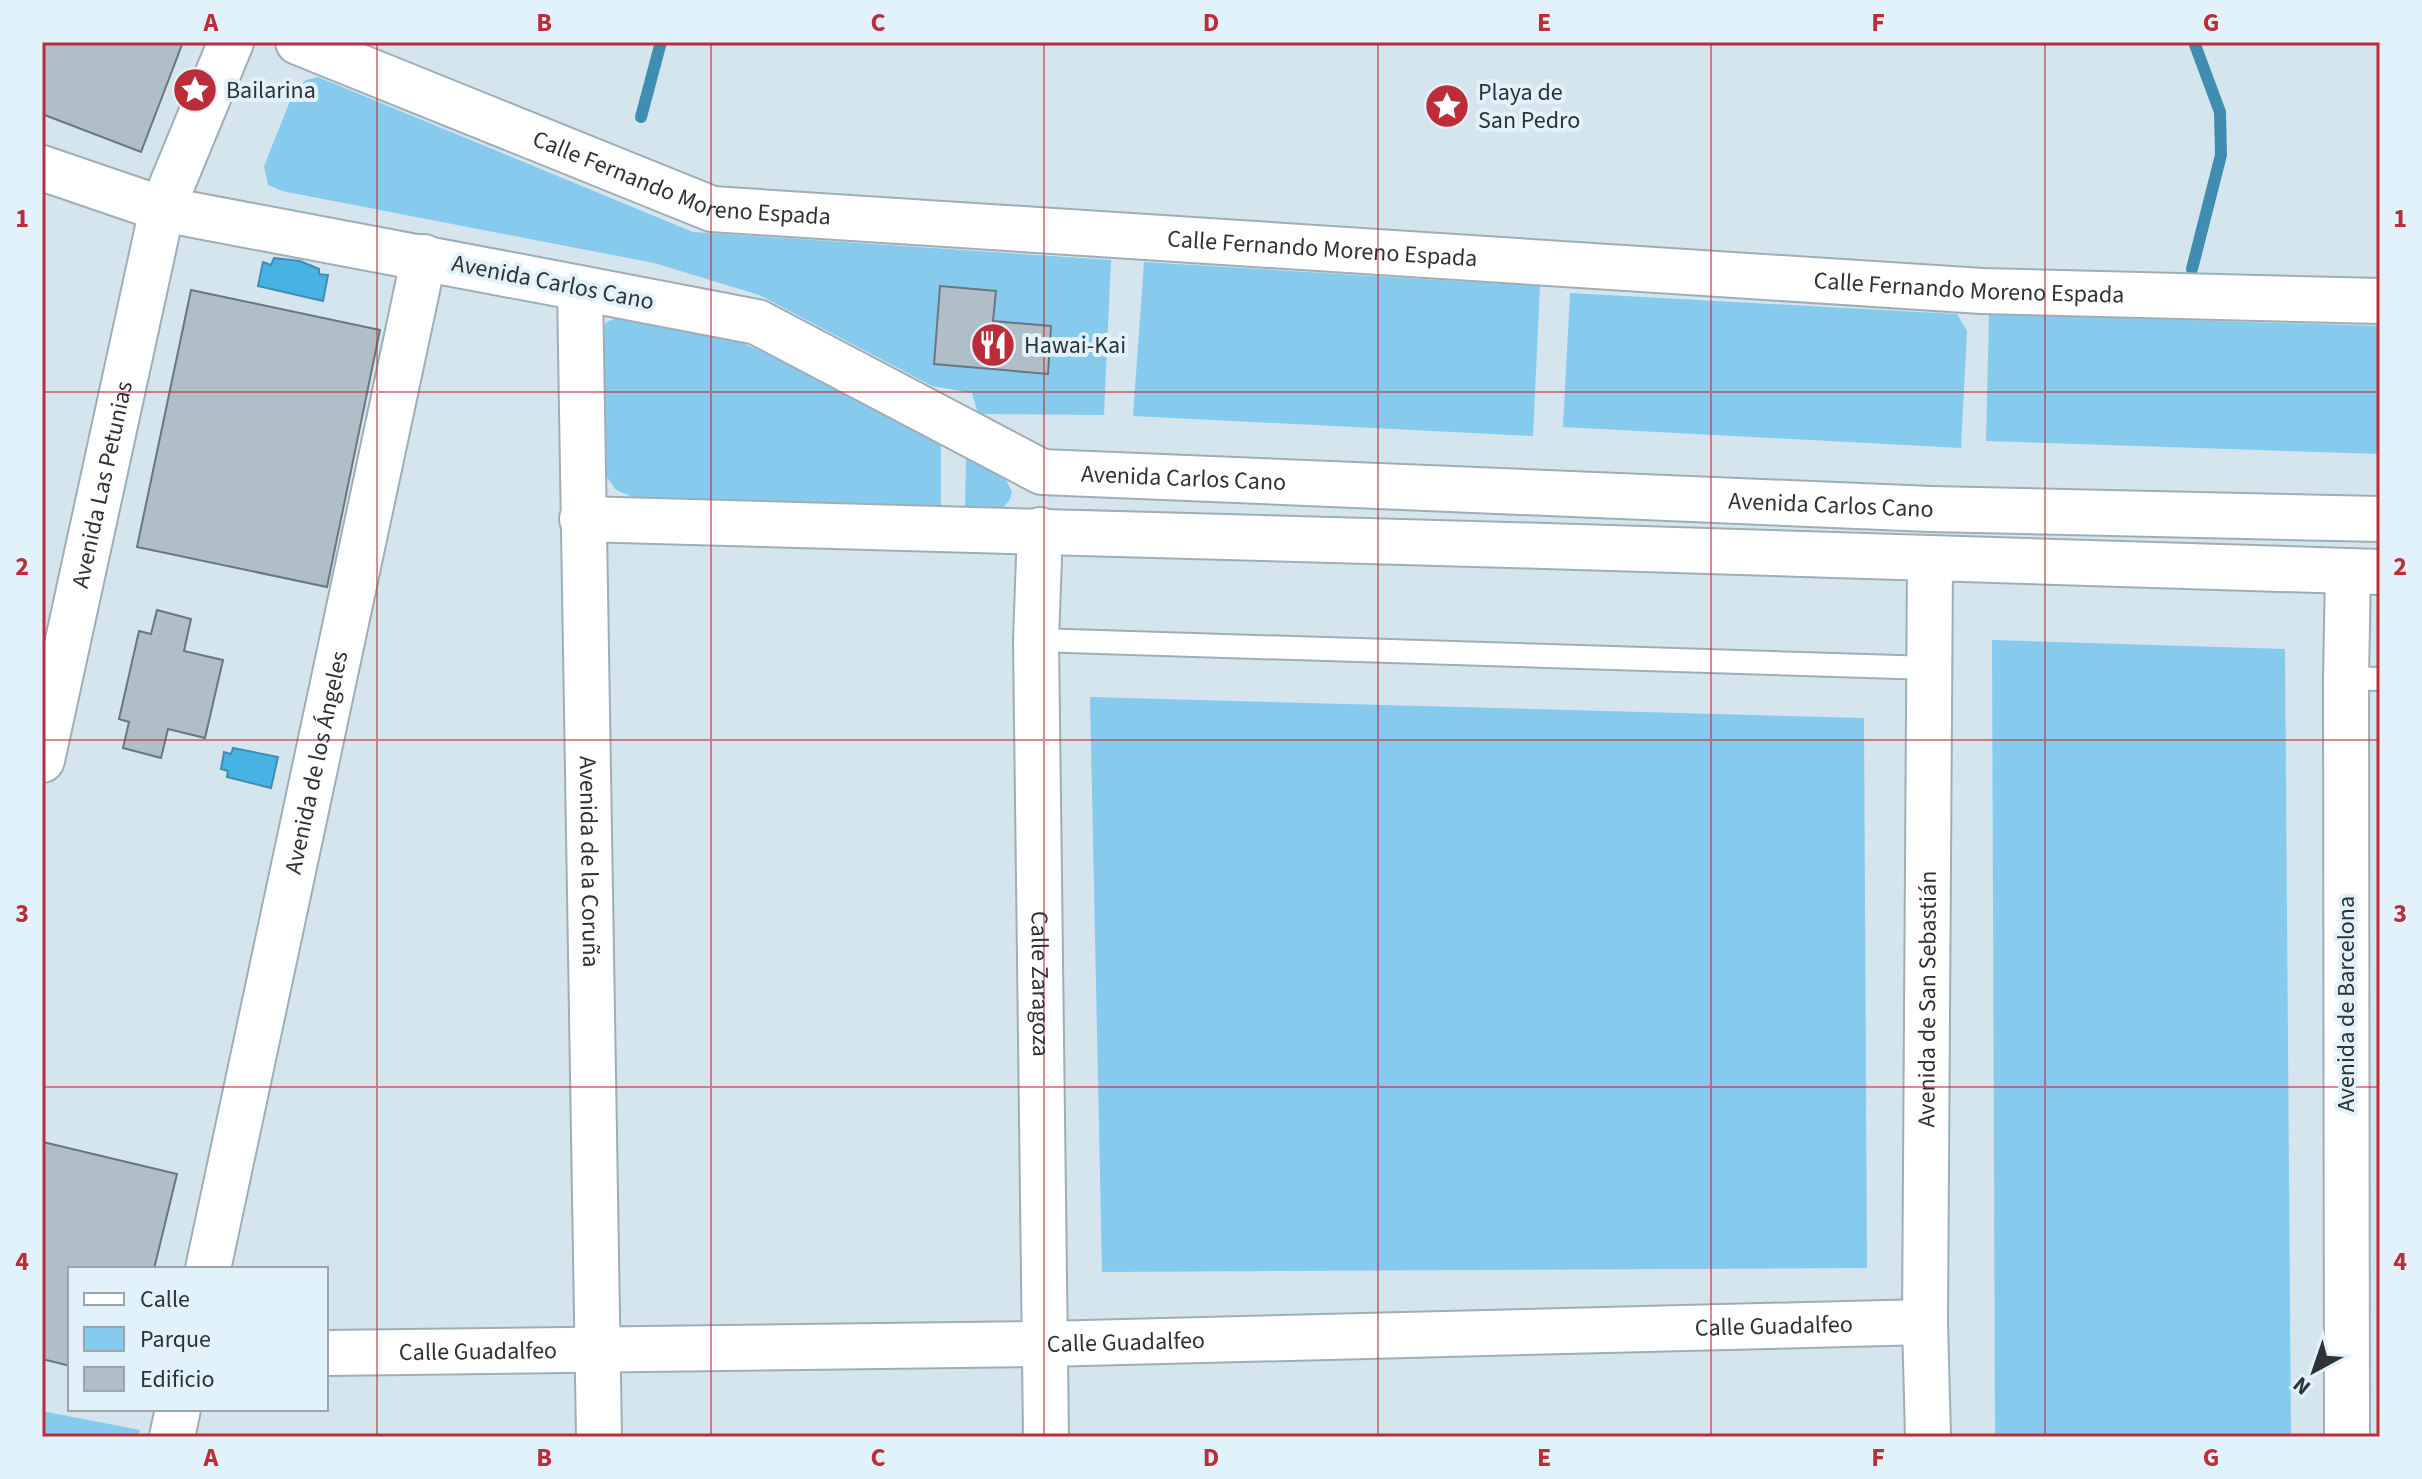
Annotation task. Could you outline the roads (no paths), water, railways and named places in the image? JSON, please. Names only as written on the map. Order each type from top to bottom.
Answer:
[{"type":"street","name":"Avenida Las Petunias","points":[[42,760],[162,209],[231,42]]},
{"type":"street","name":"Calle Fernando Moreno Espada","points":[[298,42],[712,209],[1982,291],[2380,301]]},
{"type":"street","name":"Avenida Carlos Cano","points":[[42,168],[162,209],[757,322],[1042,472],[1931,509],[2380,519]]},
{"type":"street","name":"Avenida de los Ángeles","points":[[208,1267],[424,257]]},
{"type":"street","name":"Avenida de la Coruña","points":[[580,288],[599,1437]]},
{"type":"street","points":[[582,519],[2364,571]]},
{"type":"street","name":"Calle Zaragoza","points":[[1040,530],[1036,640],[1046,1437]]},
{"type":"street","name":"Avenida de San Sebastián","points":[[1928,1437],[1925,1322],[1930,560]]},
{"type":"street","name":"Avenida de Barcelona","points":[[2347,1437],[2363,1329],[2364,571]]},
{"type":"street","name":"Calle Guadalfeo","points":[[328,1353],[1045,1344],[1925,1322]]},
{"type":"street","points":[[172,1437],[178,1411]]},
{"type":"lane","points":[[1036,640],[1930,668]]},
{"type":"waterway","points":[[641,117],[661,42]]},
{"type":"waterway","points":[[2192,269],[2221,155],[2220,112],[2194,42]]},
{"type":"place","name":"Bailarina","points":[[195,90]]},
{"type":"place","name":"Playa de San Pedro","points":[[1447,106]]},
{"type":"place","name":"Hawai-Kai","points":[[993,345]]}]
